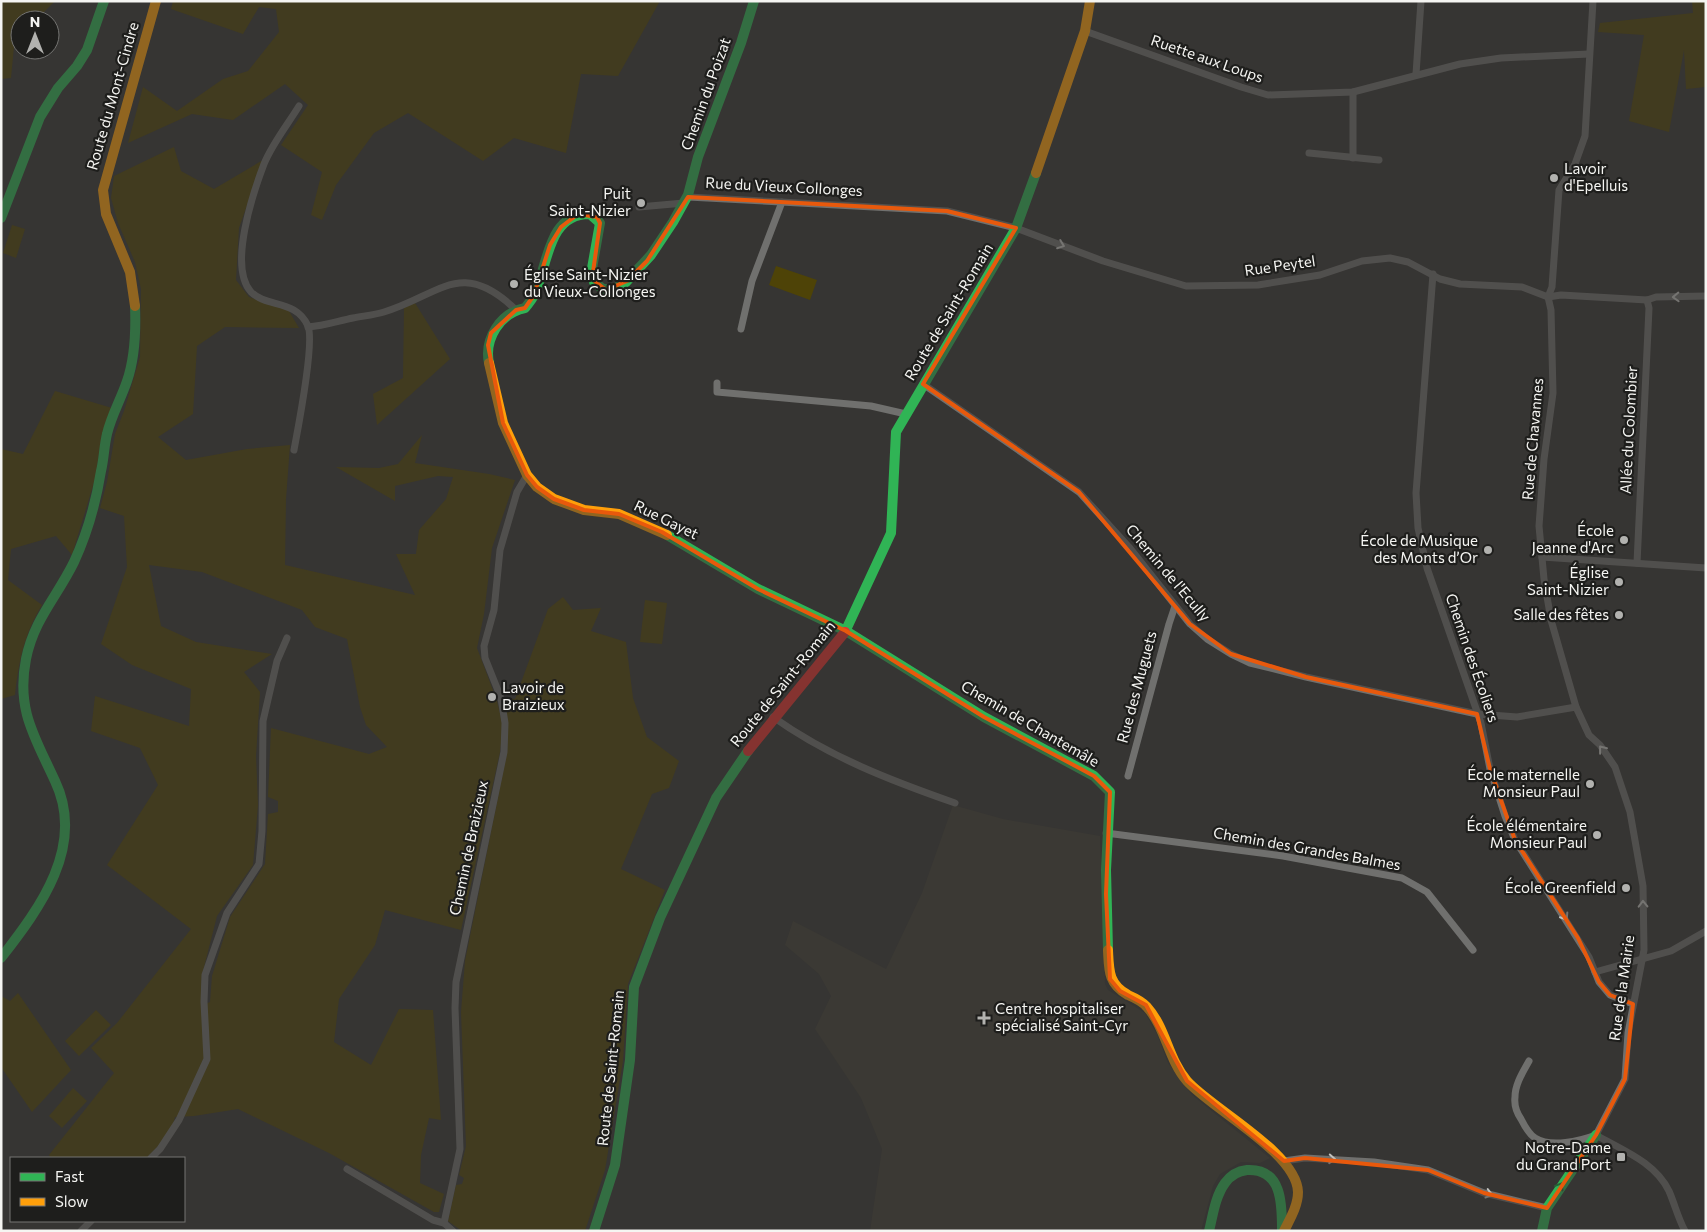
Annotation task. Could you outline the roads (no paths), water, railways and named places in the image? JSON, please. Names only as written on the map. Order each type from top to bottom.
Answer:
[{"type":"street","points":[[1,218],[40,116],[58,88],[77,66],[87,50],[104,1]]},
{"type":"street","name":"Route du Mont-Cindre","points":[[1,958],[37,909],[56,872],[64,845],[63,803],[58,786],[34,742],[26,721],[22,700],[25,670],[32,639],[40,616],[73,563],[81,544],[100,480],[108,430],[131,368],[134,334],[133,290],[127,262],[108,220],[103,199],[103,186],[120,136],[156,1]]},
{"type":"street","name":"Chemin du Poizat","points":[[686,200],[693,172],[729,68],[749,24],[754,1]]},
{"type":"street","name":"Route de Saint-Romain","points":[[594,1231],[615,1165],[630,1060],[634,987],[660,918],[716,798],[758,736],[846,631],[891,533],[896,432],[1016,228],[1055,121],[1085,30],[1090,1]]},
{"type":"street","points":[[1416,74],[1422,1]]},
{"type":"street","name":"Rue de Chavannes","points":[[1542,557],[1538,526],[1553,393],[1548,297],[1552,287],[1559,190],[1575,164],[1585,136],[1593,1]]},
{"type":"street","name":"Ruette aux Loups","points":[[1085,30],[1268,95],[1352,92],[1460,64],[1501,58],[1589,54]]},
{"type":"street","points":[[1352,92],[1353,158]]},
{"type":"street","points":[[294,450],[309,356],[308,327],[295,310],[253,294],[245,283],[243,271],[244,233],[264,163],[299,106]]},
{"type":"street","points":[[1309,154],[1379,160]]},
{"type":"street","points":[[308,327],[384,312],[428,292],[456,284],[473,283],[489,287],[516,310],[525,308],[534,295],[550,246],[561,227],[578,214],[590,213],[597,216],[600,223],[592,279],[598,286],[606,290],[616,288],[627,281],[647,261],[686,200]]},
{"type":"street","name":"Rue du Vieux Collonges","points":[[639,207],[686,200],[782,202],[947,212],[1016,228]]},
{"type":"street","points":[[740,329],[752,281],[782,202]]},
{"type":"street","name":"Rue Peytel","points":[[1016,228],[1102,261],[1186,286],[1258,285],[1282,282],[1320,275],[1362,261],[1390,258],[1408,262],[1460,284],[1522,288],[1548,297]]},
{"type":"street","name":"Chemin des Écoliers","points":[[1433,274],[1416,494],[1418,528],[1427,568],[1482,728],[1490,769],[1515,840],[1578,938],[1599,982],[1610,995],[1633,1004]]},
{"type":"street","points":[[1548,297],[1561,295],[1647,300],[1656,297],[1706,296]]},
{"type":"street","name":"Allée du Colombier","points":[[1637,563],[1649,308],[1647,300]]},
{"type":"street","name":"Rue Gayet","points":[[516,310],[491,333],[488,345],[488,360],[503,423],[527,475],[537,487],[554,499],[584,510],[619,514],[662,532],[758,589],[846,631]]},
{"type":"street","points":[[717,383],[717,392],[871,406],[906,414]]},
{"type":"street","name":"Chemin de l'Ecully","points":[[923,384],[1079,492],[1102,516],[1190,624],[1207,639],[1250,662],[1370,692],[1477,714],[1517,717],[1576,707]]},
{"type":"street","name":"Chemin de Braizieux","points":[[444,1222],[460,1149],[455,1008],[456,982],[504,752],[506,723],[501,698],[487,665],[484,646],[494,610],[500,550],[517,492],[527,475]]},
{"type":"street","points":[[1542,557],[1706,568]]},
{"type":"street","name":"Rue de la Mairie","points":[[1542,557],[1552,620],[1576,707],[1589,735],[1600,745],[1615,767],[1630,812],[1643,886],[1643,961],[1628,1033],[1625,1079],[1596,1135]]},
{"type":"street","name":"Rue des Muguets","points":[[1128,776],[1169,624],[1176,606]]},
{"type":"street","name":"Chemin de Chantemâle","points":[[846,631],[984,717],[1094,776],[1110,792],[1106,833],[1106,894],[1110,979],[1120,991],[1146,1005],[1161,1027],[1174,1062],[1187,1081],[1284,1161],[1297,1184],[1296,1207],[1283,1231]]},
{"type":"street","points":[[152,1157],[160,1149],[179,1120],[207,1059],[204,1002],[205,975],[226,913],[259,864],[262,831],[263,721],[277,661],[287,638]]},
{"type":"street","points":[[774,717],[820,746],[866,770],[956,803]]},
{"type":"street","name":"Chemin des Grandes Balmes","points":[[1106,833],[1283,856],[1402,878],[1427,892],[1473,950]]},
{"type":"street","points":[[1595,972],[1643,961],[1671,951],[1706,931]]},
{"type":"street","points":[[1529,1061],[1517,1086],[1514,1098],[1517,1112],[1535,1138],[1549,1142],[1582,1140],[1596,1135],[1643,1161],[1659,1176],[1669,1192],[1685,1231]]},
{"type":"street","points":[[1542,1231],[1547,1208],[1566,1176],[1596,1135]]},
{"type":"street","points":[[1284,1161],[1305,1158],[1374,1162],[1428,1170],[1484,1193],[1547,1208]]},
{"type":"street","points":[[347,1169],[433,1220],[444,1222],[453,1231]]},
{"type":"street","points":[[1209,1231],[1222,1189],[1230,1176],[1246,1169],[1264,1171],[1275,1180],[1280,1195],[1283,1231]]},
{"type":"street","points":[[81,1231],[90,1222]]},
{"type":"place","name":"Lavoir d'Epelluis","points":[[1554,178]]},
{"type":"place","name":"Puit Saint-Nizier","points":[[641,203]]},
{"type":"place","name":"Église Saint-Nizier du Vieux-Collonges","points":[[514,284]]},
{"type":"place","name":"École Jeanne d'Arc","points":[[1624,540]]},
{"type":"place","name":"École de Musique des Monts d’Or","points":[[1488,550]]},
{"type":"place","name":"Église Saint-Nizier","points":[[1619,582]]},
{"type":"place","name":"Salle des fêtes","points":[[1619,615]]},
{"type":"place","name":"Lavoir de Braizieux","points":[[492,697]]},
{"type":"place","name":"École maternelle Monsieur Paul","points":[[1590,784]]},
{"type":"place","name":"École élémentaire Monsieur Paul","points":[[1597,835]]},
{"type":"place","name":"École Greenfield","points":[[1626,888]]},
{"type":"place","name":"Centre hospitaliser spécialisé Saint-Cyr","points":[[984,1018]]},
{"type":"place","name":"Notre-Dame du Grand Port","points":[[1621,1157]]}]
